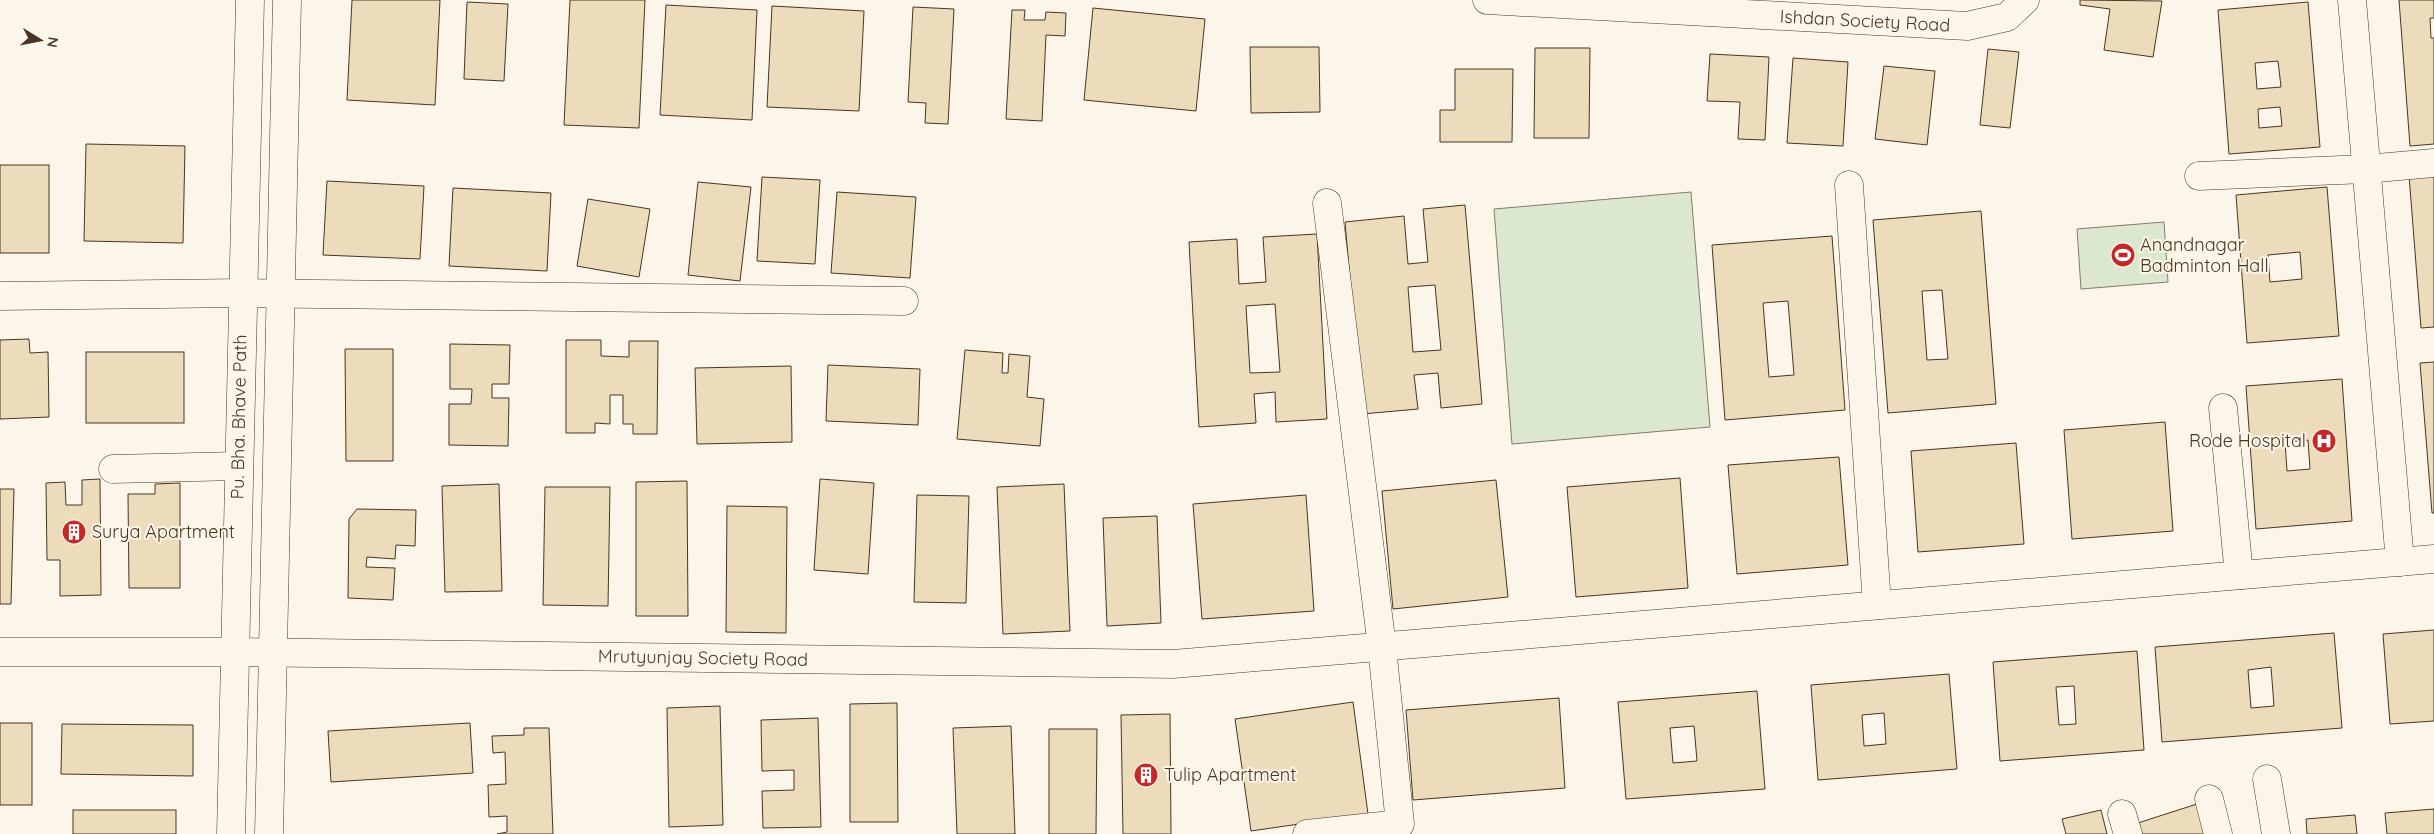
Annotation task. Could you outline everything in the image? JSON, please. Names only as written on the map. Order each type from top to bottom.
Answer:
[{"type":"street","name":"Pu. Bha. Bhave Path","points":[[231,834],[250,0]]},
{"type":"street","points":[[269,834],[287,0]]},
{"type":"street","name":"Ishdan Society Road","points":[[1487,0],[1967,26],[2007,17],[2025,0]]},
{"type":"street","points":[[2352,0],[2400,562]]},
{"type":"street","points":[[2199,176],[2366,169],[2434,162]]},
{"type":"street","points":[[1849,185],[1877,606]]},
{"type":"street","points":[[1307,834],[1400,824],[1382,647],[1327,203]]},
{"type":"street","points":[[0,296],[281,293],[904,301]]},
{"type":"street","points":[[2223,408],[2239,575]]},
{"type":"street","points":[[113,468],[238,466]]},
{"type":"street","name":"Mrutyunjay Society Road","points":[[0,652],[273,652],[1174,664],[2434,559]]},
{"type":"street","points":[[2267,779],[2276,834]]},
{"type":"street","points":[[2209,799],[2218,834]]},
{"type":"green space","points":[[1691,192],[1710,427],[1512,444],[1494,209]]},
{"type":"green space","name":"Anandnagar Badminton Hall","points":[[2164,222],[2168,282],[2081,289],[2077,229]]},
{"type":"building","points":[[352,0],[440,0],[435,105],[347,100]]},
{"type":"building","points":[[570,0],[645,0],[639,128],[564,125]]},
{"type":"building","points":[[2080,0],[2162,1],[2153,57],[2104,50],[2110,9],[2080,5]]},
{"type":"building","points":[[2399,0],[2434,0],[2434,18],[2430,18],[2431,38],[2434,38],[2434,144],[2410,146]]},
{"type":"building","points":[[467,2],[508,4],[504,81],[464,79]]},
{"type":"building","points":[[2308,2],[2320,147],[2229,154],[2218,10]],"holes":[[[2278,61],[2281,87],[2257,89],[2255,63]],[[2280,107],[2282,126],[2259,128],[2258,109]]]},
{"type":"building","points":[[666,5],[757,10],[752,120],[660,115]]},
{"type":"building","points":[[772,6],[864,11],[859,111],[767,107]]},
{"type":"building","points":[[913,7],[954,9],[948,124],[925,123],[926,103],[908,102]]},
{"type":"building","points":[[1093,8],[1205,19],[1196,111],[1084,100]]},
{"type":"building","points":[[1012,10],[1025,10],[1024,20],[1045,20],[1046,12],[1066,13],[1065,36],[1046,35],[1042,121],[1006,119]]},
{"type":"building","points":[[1250,47],[1319,47],[1320,112],[1251,113]]},
{"type":"building","points":[[1535,48],[1590,48],[1589,138],[1534,138]]},
{"type":"building","points":[[1988,49],[2019,52],[2010,128],[1980,125]]},
{"type":"building","points":[[1710,54],[1769,57],[1765,140],[1738,139],[1740,102],[1707,101]]},
{"type":"building","points":[[1793,58],[1848,62],[1843,146],[1787,143]]},
{"type":"building","points":[[1884,66],[1935,71],[1927,145],[1875,139]]},
{"type":"building","points":[[1455,69],[1513,69],[1512,142],[1440,142],[1440,110],[1455,110]]},
{"type":"building","points":[[86,144],[185,146],[183,243],[84,241]]},
{"type":"building","points":[[0,165],[49,165],[49,253],[0,253]]},
{"type":"building","points":[[2434,173],[2434,327],[2421,328],[2409,175]]},
{"type":"building","points":[[762,177],[820,180],[815,264],[757,261]]},
{"type":"building","points":[[327,181],[424,186],[420,259],[323,255]]},
{"type":"building","points":[[698,182],[751,187],[740,281],[688,275]]},
{"type":"building","points":[[2327,187],[2339,336],[2247,343],[2236,195]],"holes":[[[2300,252],[2302,279],[2270,282],[2268,255]]]},
{"type":"building","points":[[453,188],[551,193],[547,271],[449,266]]},
{"type":"building","points":[[837,192],[916,197],[910,278],[831,273]]},
{"type":"building","points":[[588,199],[650,209],[639,277],[577,266]]},
{"type":"building","points":[[1465,205],[1482,404],[1441,408],[1438,373],[1414,375],[1418,409],[1362,414],[1345,222],[1404,216],[1408,264],[1428,262],[1423,209]],"holes":[[[1435,285],[1441,350],[1413,352],[1408,287]]]},
{"type":"building","points":[[1981,211],[1996,404],[1888,413],[1873,220]],"holes":[[[1942,290],[1948,359],[1927,360],[1922,291]]]},
{"type":"building","points":[[1317,234],[1327,419],[1276,422],[1275,392],[1254,394],[1256,423],[1199,427],[1189,242],[1237,239],[1239,284],[1266,282],[1263,237]],"holes":[[[1275,304],[1280,372],[1250,373],[1246,306]]]},
{"type":"building","points":[[1832,236],[1845,410],[1725,420],[1712,245]],"holes":[[[1788,301],[1794,375],[1769,377],[1763,303]]]},
{"type":"building","points":[[29,339],[30,353],[48,352],[49,417],[0,419],[0,340]]},
{"type":"building","points":[[566,340],[601,340],[601,356],[629,357],[629,341],[658,341],[657,434],[633,434],[633,424],[623,424],[623,395],[610,395],[610,424],[595,423],[595,433],[566,433]]},
{"type":"building","points":[[450,344],[510,345],[509,384],[492,384],[492,398],[509,398],[508,446],[449,445],[449,404],[471,404],[472,389],[450,389]]},
{"type":"building","points":[[345,349],[393,349],[393,461],[346,461]]},
{"type":"building","points":[[965,350],[1003,353],[1002,373],[1008,373],[1009,354],[1030,356],[1027,397],[1044,399],[1040,446],[957,439]]},
{"type":"building","points":[[86,352],[184,352],[184,423],[86,423]]},
{"type":"building","points":[[2434,362],[2434,513],[2432,513],[2420,363]]},
{"type":"building","points":[[828,365],[920,369],[918,425],[826,421]]},
{"type":"building","points":[[791,366],[792,442],[697,444],[695,368]]},
{"type":"building","points":[[2342,379],[2352,521],[2256,529],[2246,386]],"holes":[[[2308,440],[2310,469],[2287,471],[2285,442]]]},
{"type":"building","points":[[2165,422],[2173,531],[2072,539],[2064,430]]},
{"type":"building","points":[[2016,443],[2024,544],[1918,552],[1911,451]]},
{"type":"building","points":[[1839,457],[1848,565],[1737,574],[1728,465]]},
{"type":"building","points":[[1680,478],[1688,588],[1576,597],[1567,487]]},
{"type":"building","name":"Surya Apartment","points":[[100,479],[101,595],[60,596],[60,560],[47,560],[46,483],[65,482],[66,505],[82,505],[82,480]]},
{"type":"building","points":[[820,479],[874,483],[868,574],[814,570]]},
{"type":"building","points":[[1496,480],[1508,597],[1393,609],[1382,491]]},
{"type":"building","points":[[687,481],[688,616],[636,616],[636,482]]},
{"type":"building","points":[[180,483],[180,588],[129,588],[128,494],[155,494],[155,484]]},
{"type":"building","points":[[499,484],[502,591],[445,592],[442,486]]},
{"type":"building","points":[[1064,484],[1070,631],[1003,634],[997,487]]},
{"type":"building","points":[[545,487],[610,487],[608,606],[543,605]]},
{"type":"building","points":[[0,489],[14,489],[11,604],[0,604]]},
{"type":"building","points":[[917,495],[969,496],[966,603],[914,602]]},
{"type":"building","points":[[1306,495],[1314,611],[1202,619],[1193,504]]},
{"type":"building","points":[[727,506],[787,507],[786,633],[726,632]]},
{"type":"building","points":[[357,509],[416,510],[415,546],[396,545],[395,559],[367,557],[366,567],[395,568],[393,600],[348,598],[349,519]]},
{"type":"building","points":[[1157,516],[1161,623],[1107,626],[1103,518]]},
{"type":"building","points":[[2434,630],[2434,721],[2390,724],[2383,634]]},
{"type":"building","points":[[2334,633],[2342,728],[2162,742],[2155,647]],"holes":[[[2271,667],[2274,706],[2251,708],[2248,670]]]},
{"type":"building","points":[[2137,651],[2144,750],[2000,761],[1993,662]],"holes":[[[2074,686],[2076,724],[2059,725],[2056,687]]]},
{"type":"building","points":[[1949,674],[1957,769],[1818,780],[1811,685]],"holes":[[[1884,713],[1886,744],[1864,746],[1862,715]]]},
{"type":"building","points":[[1757,691],[1765,789],[1626,799],[1618,702]],"holes":[[[1694,726],[1697,761],[1673,763],[1670,728]]]},
{"type":"building","points":[[1559,698],[1565,788],[1413,800],[1406,710]]},
{"type":"building","points":[[1353,702],[1368,814],[1251,831],[1235,719]]},
{"type":"building","points":[[897,703],[898,822],[850,822],[850,704]]},
{"type":"building","points":[[720,706],[723,825],[669,827],[667,708]]},
{"type":"building","name":"Tulip Apartment","points":[[1170,714],[1171,834],[1123,834],[1121,715]]},
{"type":"building","points":[[818,718],[821,827],[763,828],[762,791],[794,790],[794,770],[762,771],[761,720]]},
{"type":"building","points":[[0,723],[32,723],[32,805],[0,805]]},
{"type":"building","points":[[470,723],[473,773],[331,782],[328,731]]},
{"type":"building","points":[[62,724],[193,725],[193,776],[61,774]]},
{"type":"building","points":[[1011,726],[1015,834],[957,834],[953,728]]},
{"type":"building","points":[[524,728],[549,728],[553,834],[497,834],[507,832],[507,816],[489,817],[488,785],[506,784],[505,752],[493,753],[492,736],[524,735]]},
{"type":"building","points":[[1049,729],[1097,729],[1096,834],[1049,834]]},
{"type":"building","points":[[2200,803],[2210,834],[2141,834],[2138,823]]},
{"type":"building","points":[[2434,809],[2434,834],[2387,834],[2385,813]]},
{"type":"building","points":[[73,810],[176,810],[176,834],[73,834]]},
{"type":"building","points":[[2101,810],[2107,834],[2066,834],[2062,819]]},
{"type":"building","points":[[2355,815],[2357,834],[2307,834],[2306,819]]},
{"type":"place","name":"Anandnagar Badminton Hall","points":[[2123,255]]},
{"type":"place","name":"Rode Hospital","points":[[2324,441]]},
{"type":"place","name":"Surya Apartment","points":[[74,532]]},
{"type":"place","name":"Tulip Apartment","points":[[1146,775]]}]
